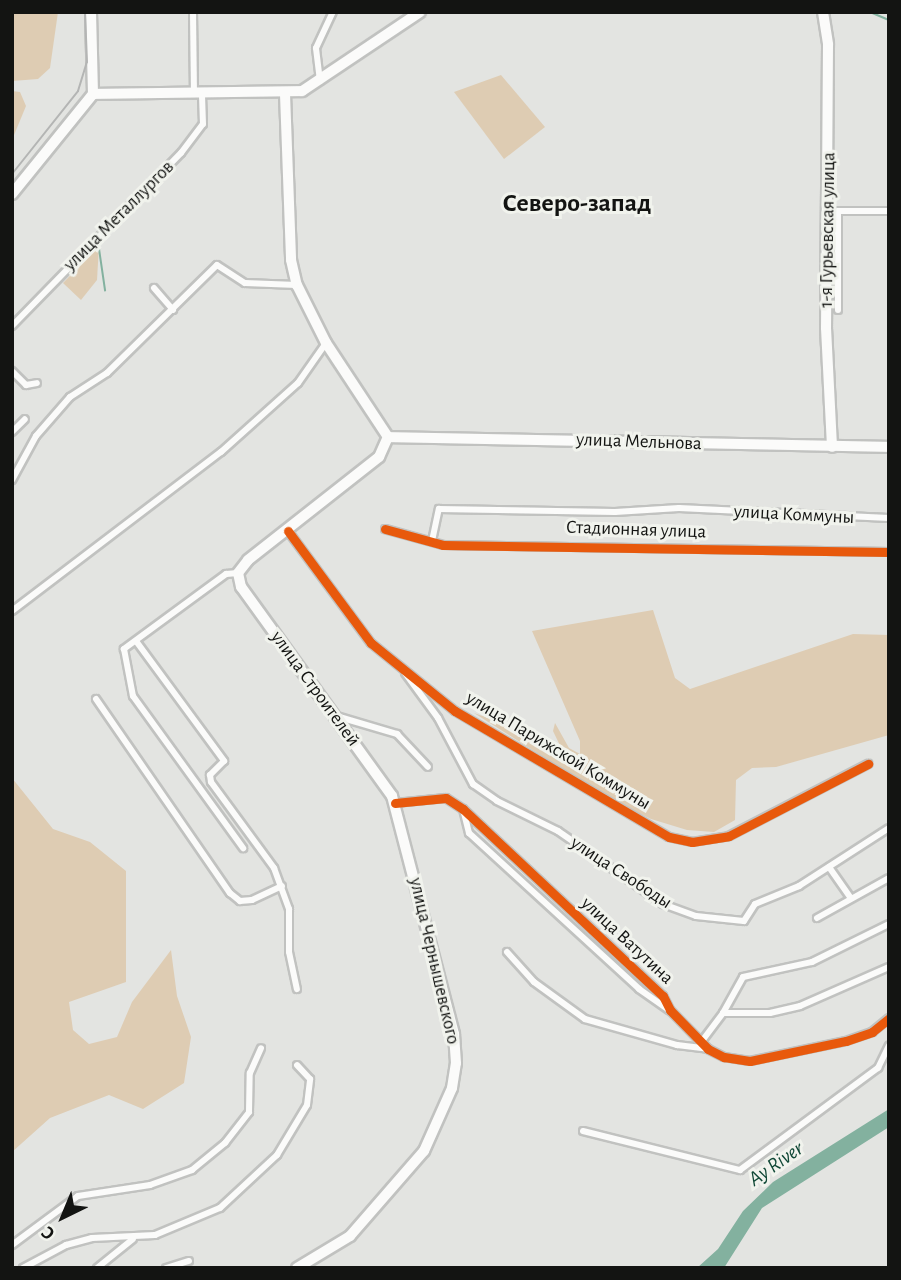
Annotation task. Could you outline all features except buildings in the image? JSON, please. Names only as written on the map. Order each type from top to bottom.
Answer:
[{"type":"main road","points":[[12,194],[93,94],[91,12]]},
{"type":"main road","points":[[93,94],[285,94],[320,83],[419,12]]},
{"type":"main road","name":"1-я Гурьевская улица","points":[[824,12],[828,45],[827,328],[832,447]]},
{"type":"main road","points":[[238,573],[379,457],[388,437],[326,343],[297,285],[291,260],[285,94]]},
{"type":"main road","name":"улица Мельнова","points":[[388,437],[889,447]]},
{"type":"main road","name":"улица Строителей","points":[[238,573],[241,587],[336,716],[395,803]]},
{"type":"main road","name":"улица Чернышевского","points":[[297,1268],[350,1236],[392,1190],[424,1151],[452,1088],[454,1034],[395,803]]},
{"type":"street","name":"улица Металлургов","points":[[12,326],[181,153],[203,124],[198,95],[193,12]]},
{"type":"street","points":[[320,83],[316,48],[333,12]]},
{"type":"street","points":[[838,310],[838,211],[889,211]]},
{"type":"street","points":[[12,481],[44,426],[80,388],[107,373],[218,265],[245,283],[297,285]]},
{"type":"street","points":[[154,288],[173,310]]},
{"type":"street","points":[[12,611],[221,452],[298,383],[326,343]]},
{"type":"street","points":[[12,371],[26,385],[37,383]]},
{"type":"street","points":[[12,432],[25,419]]},
{"type":"street","name":"улица Коммуны","points":[[432,541],[439,509],[615,512],[679,508],[889,518]]},
{"type":"street","name":"Стадионная улица","points":[[385,529],[432,541],[889,552]]},
{"type":"street","name":"улица Парижской Коммуны","points":[[288,531],[371,643],[455,711],[669,837],[692,842],[729,836],[868,764]]},
{"type":"street","points":[[238,573],[226,574],[124,649],[133,696],[243,848]]},
{"type":"street","points":[[136,641],[224,761],[210,775],[211,782],[274,868],[289,909],[289,952],[297,989]]},
{"type":"street","name":"улица Свободы","points":[[396,661],[438,718],[473,784],[497,801],[558,831],[663,904],[696,916],[744,921],[755,904],[829,867],[889,828]]},
{"type":"street","points":[[96,699],[230,893],[240,901],[252,900],[282,886]]},
{"type":"street","points":[[336,716],[397,734],[428,767]]},
{"type":"street","name":"улица Ватутина","points":[[395,803],[446,798],[463,809],[663,996],[670,1010]]},
{"type":"street","name":"улица Ватутина","points":[[463,809],[469,833],[639,989],[670,1010],[708,1049]]},
{"type":"street","points":[[829,867],[850,897]]},
{"type":"street","points":[[817,918],[850,897],[889,878]]},
{"type":"street","points":[[702,1041],[723,1013],[743,977],[812,962],[889,924]]},
{"type":"street","points":[[507,952],[534,982],[585,1019],[677,1045],[708,1049],[750,1061],[846,1041],[872,1032],[889,1018]]},
{"type":"street","points":[[723,1013],[770,1013],[800,1006],[889,967]]},
{"type":"street","points":[[583,1130],[740,1170],[878,1068],[889,1045]]},
{"type":"street","points":[[12,1245],[78,1196],[138,1188],[191,1170],[225,1143],[249,1112],[250,1073],[261,1048]]},
{"type":"street","points":[[23,1268],[65,1245],[92,1238],[155,1236],[220,1208],[277,1155],[307,1105],[312,1088],[297,1065]]},
{"type":"street","points":[[97,1268],[115,1249],[134,1238]]},
{"type":"street","points":[[166,1268],[189,1261]]},
{"type":"shaded area","points":[[12,12],[58,12],[50,68],[38,79],[12,81]]},
{"type":"shaded area","points":[[501,75],[545,127],[504,159],[454,92]]},
{"type":"shaded area","points":[[12,91],[20,92],[26,106],[12,140]]},
{"type":"shaded area","points":[[99,246],[97,280],[81,300],[63,283]]},
{"type":"shaded area","points":[[653,610],[675,678],[690,689],[853,634],[889,635],[889,735],[776,767],[752,768],[736,780],[735,820],[714,832],[687,830],[651,819],[612,800],[474,713],[514,727],[566,758],[553,731],[555,723],[569,748],[580,754],[580,741],[532,631]]},
{"type":"shaded area","points":[[12,778],[53,829],[90,842],[126,871],[126,982],[69,1002],[73,1030],[89,1044],[117,1037],[132,1002],[171,950],[177,996],[191,1037],[184,1083],[143,1109],[109,1095],[50,1118],[12,1152]]},
{"type":"shaded area","points":[[889,1109],[889,1127],[762,1208],[724,1268],[697,1268],[718,1249],[743,1211],[773,1182]]},
{"type":"waterway","points":[[870,12],[889,20]]},
{"type":"waterway","points":[[98,242],[105,290]]},
{"type":"tram line","points":[[12,174],[78,91],[87,62],[85,12]]},
{"type":"cycle path","points":[[385,529],[443,545],[889,552]]},
{"type":"cycle path","points":[[288,531],[371,643],[455,711],[669,837],[692,842],[729,836],[868,764]]},
{"type":"cycle path","points":[[395,803],[446,798],[463,809],[663,996],[670,1010],[708,1049],[724,1057],[750,1061],[846,1041],[872,1032],[889,1018]]},
{"type":"district","name":"Северо-запад","points":[[577,204]]},
{"type":"water label","name":"Ay River","points":[[776,1164]]}]
